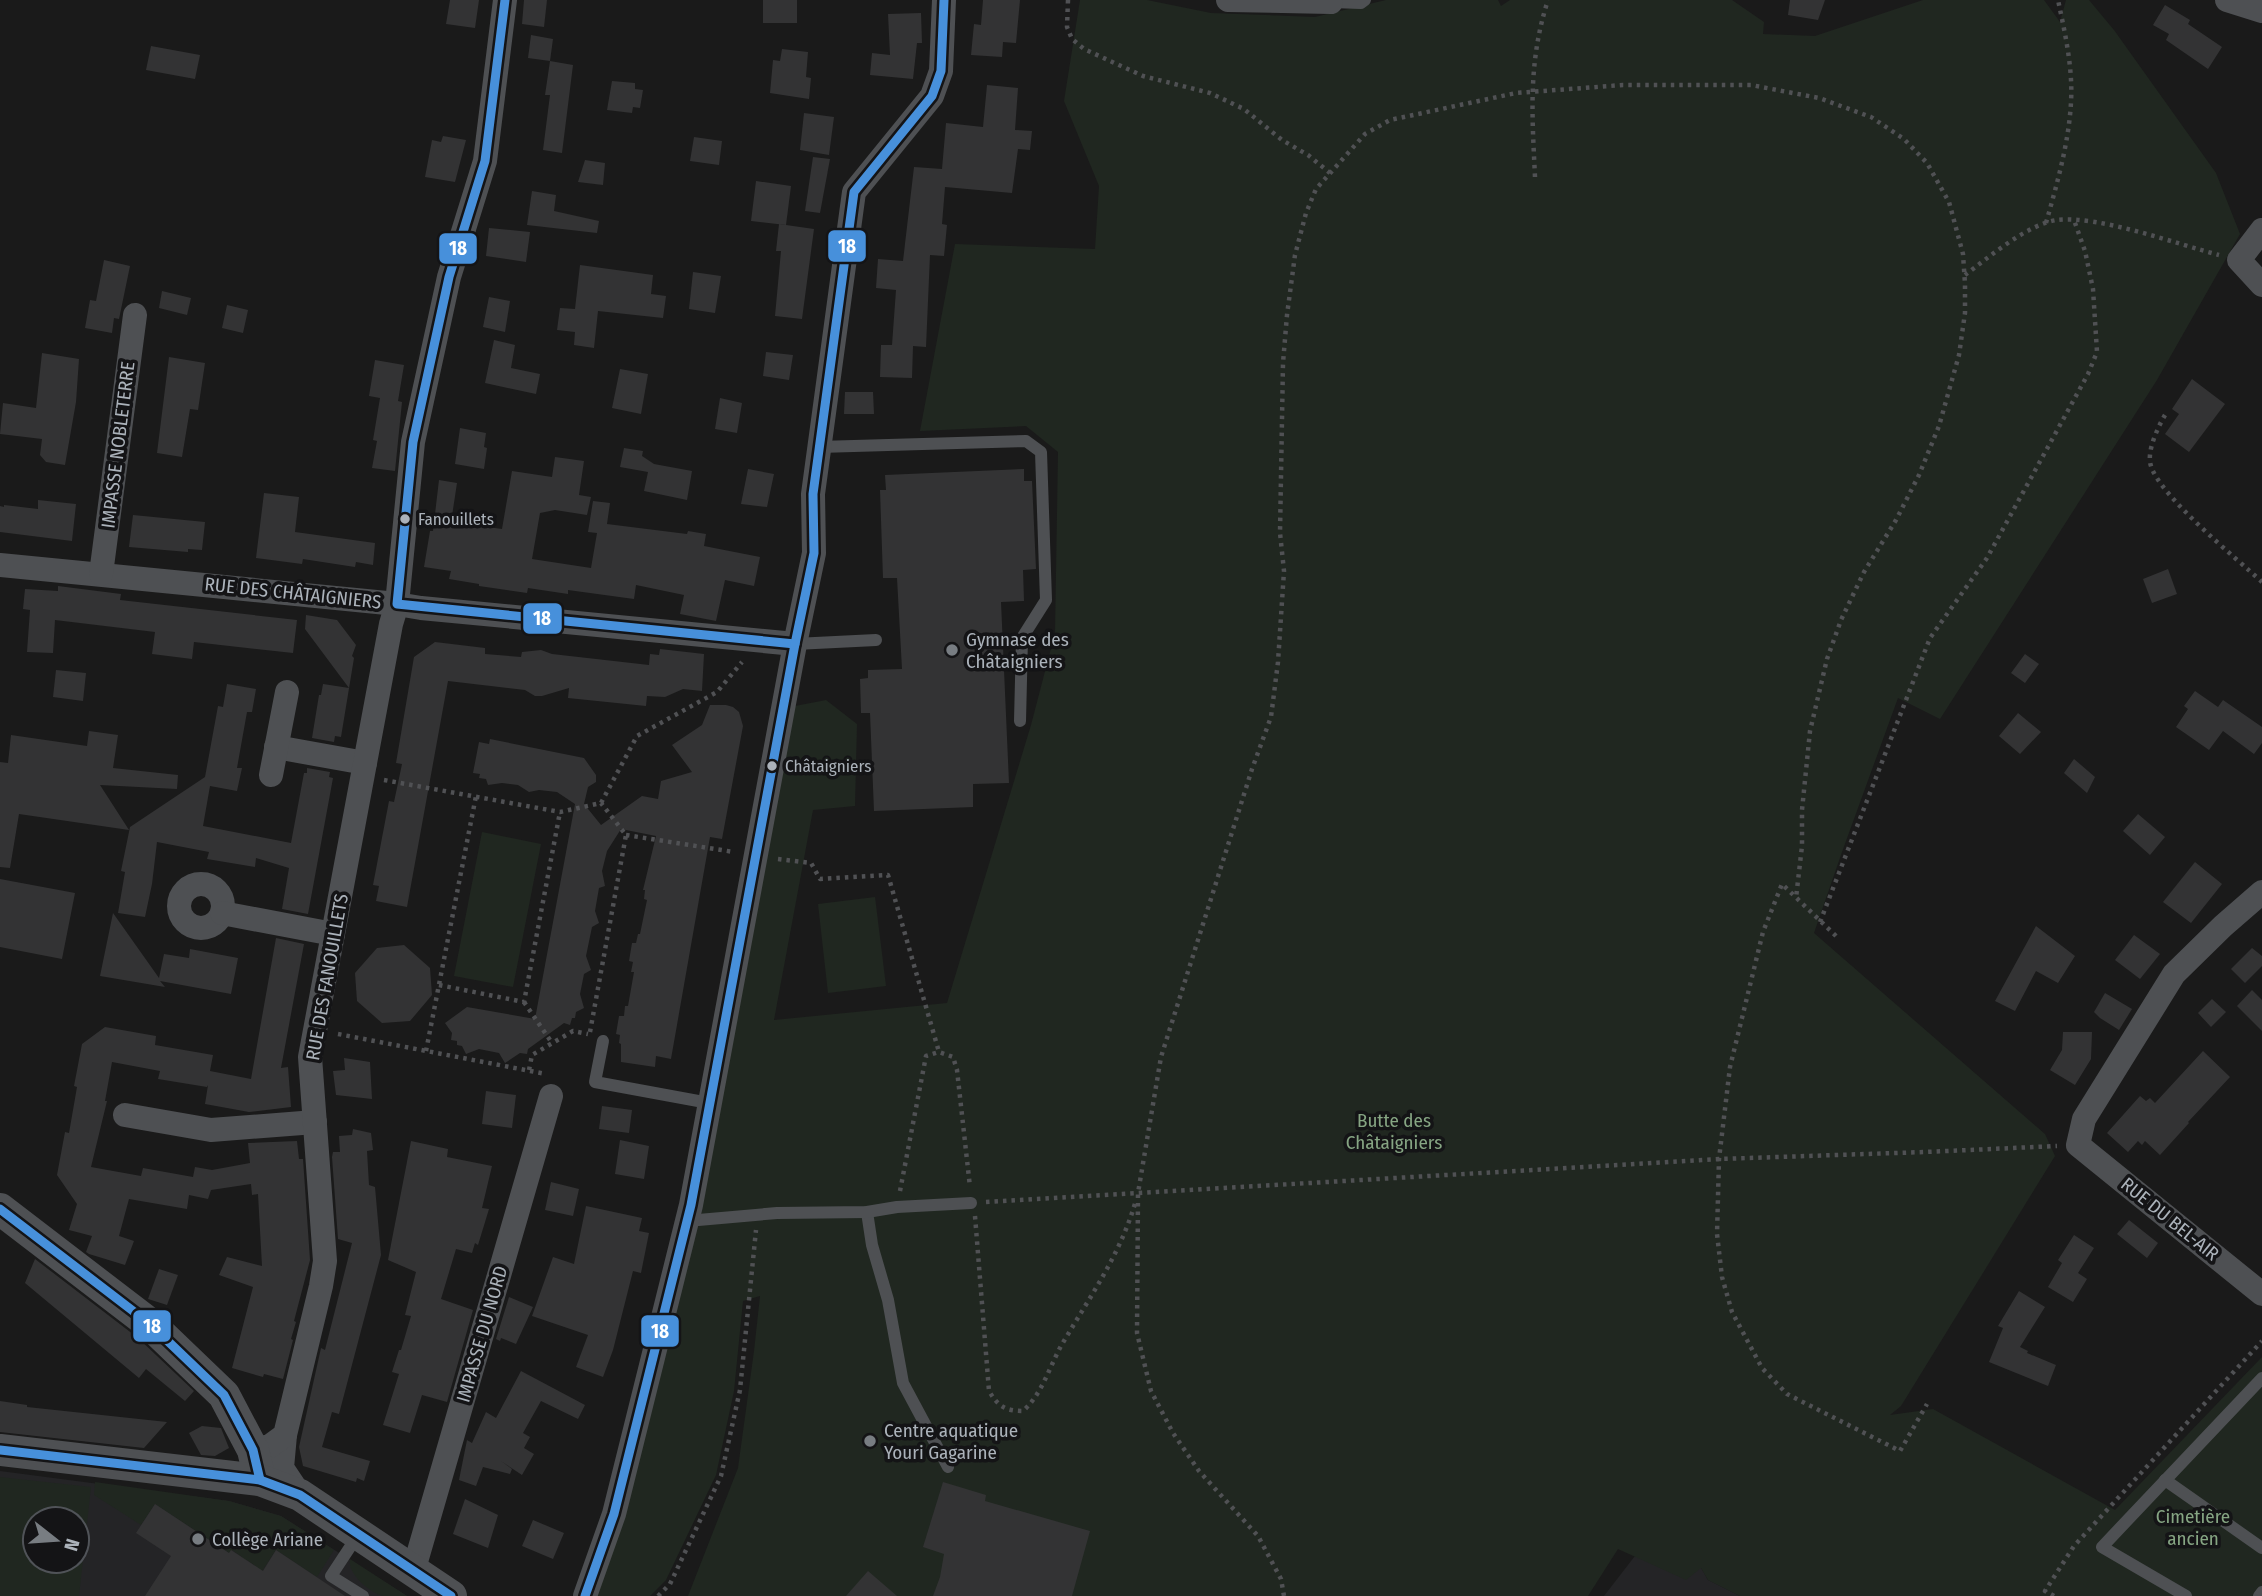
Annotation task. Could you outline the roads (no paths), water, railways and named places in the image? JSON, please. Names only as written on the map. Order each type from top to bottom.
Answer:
[{"type":"street","name":"RUE DES FANOUILLETS","points":[[300,1494],[282,1468],[285,1435],[325,1261],[310,1057],[391,624],[397,604],[413,442],[449,277],[485,161],[505,0]]},
{"type":"street","points":[[585,1596],[614,1514],[687,1222],[814,552],[813,494],[854,192],[932,96],[941,71],[944,0]]},
{"type":"street","points":[[1228,0],[1331,2]]},
{"type":"street","points":[[2227,0],[2262,11]]},
{"type":"street","points":[[2262,230],[2239,260],[2262,285]]},
{"type":"street","name":"IMPASSE NOBLETERRE","points":[[101,573],[135,316]]},
{"type":"street","name":"RUE DES CHÂTAIGNIERS","points":[[0,565],[795,644]]},
{"type":"street","points":[[271,775],[286,692]]},
{"type":"street","points":[[276,747],[364,769]]},
{"type":"street","name":"RUE DU BEL-AIR","points":[[2262,892],[2175,974],[2084,1119],[2078,1145],[2262,1294]]},
{"type":"street","points":[[222,913],[333,934]]},
{"type":"street","name":"IMPASSE DU NORD","points":[[414,1572],[553,1085]]},
{"type":"street","points":[[125,1115],[211,1130],[315,1122]]},
{"type":"street","points":[[0,1209],[150,1324],[224,1395],[256,1465]]},
{"type":"street","points":[[256,1465],[270,1446],[285,1435]]},
{"type":"street","points":[[0,1450],[256,1465],[451,1596]]},
{"type":"lane","points":[[1331,2],[1361,3],[1365,0]]},
{"type":"lane","points":[[819,447],[1026,441],[1041,452],[1046,600],[1022,638],[1020,721]]},
{"type":"lane","points":[[795,644],[876,640]]},
{"type":"lane","points":[[603,1041],[595,1082],[709,1103]]},
{"type":"lane","points":[[687,1222],[758,1215],[867,1212],[897,1207],[971,1203]]},
{"type":"lane","points":[[867,1212],[872,1245],[888,1300],[903,1383],[948,1467]]},
{"type":"lane","points":[[2186,1596],[2102,1547],[2262,1378]]},
{"type":"lane","points":[[2165,1480],[2262,1548]]},
{"type":"lane","points":[[358,1534],[331,1576],[363,1596]]},
{"type":"place","name":"Fanouillets","points":[[405,519]]},
{"type":"place","name":"Gymnase des Châtaigniers","points":[[952,650]]},
{"type":"place","name":"Châtaigniers","points":[[772,766]]},
{"type":"place","name":"Centre aquatique Youri Gagarine","points":[[870,1441]]},
{"type":"place","name":"Collège Ariane","points":[[198,1539]]},
{"type":"park label","name":"Butte des Châtaigniers","points":[[1394,1131]]},
{"type":"park label","name":"Cimetière ancien","points":[[2193,1527]]}]
